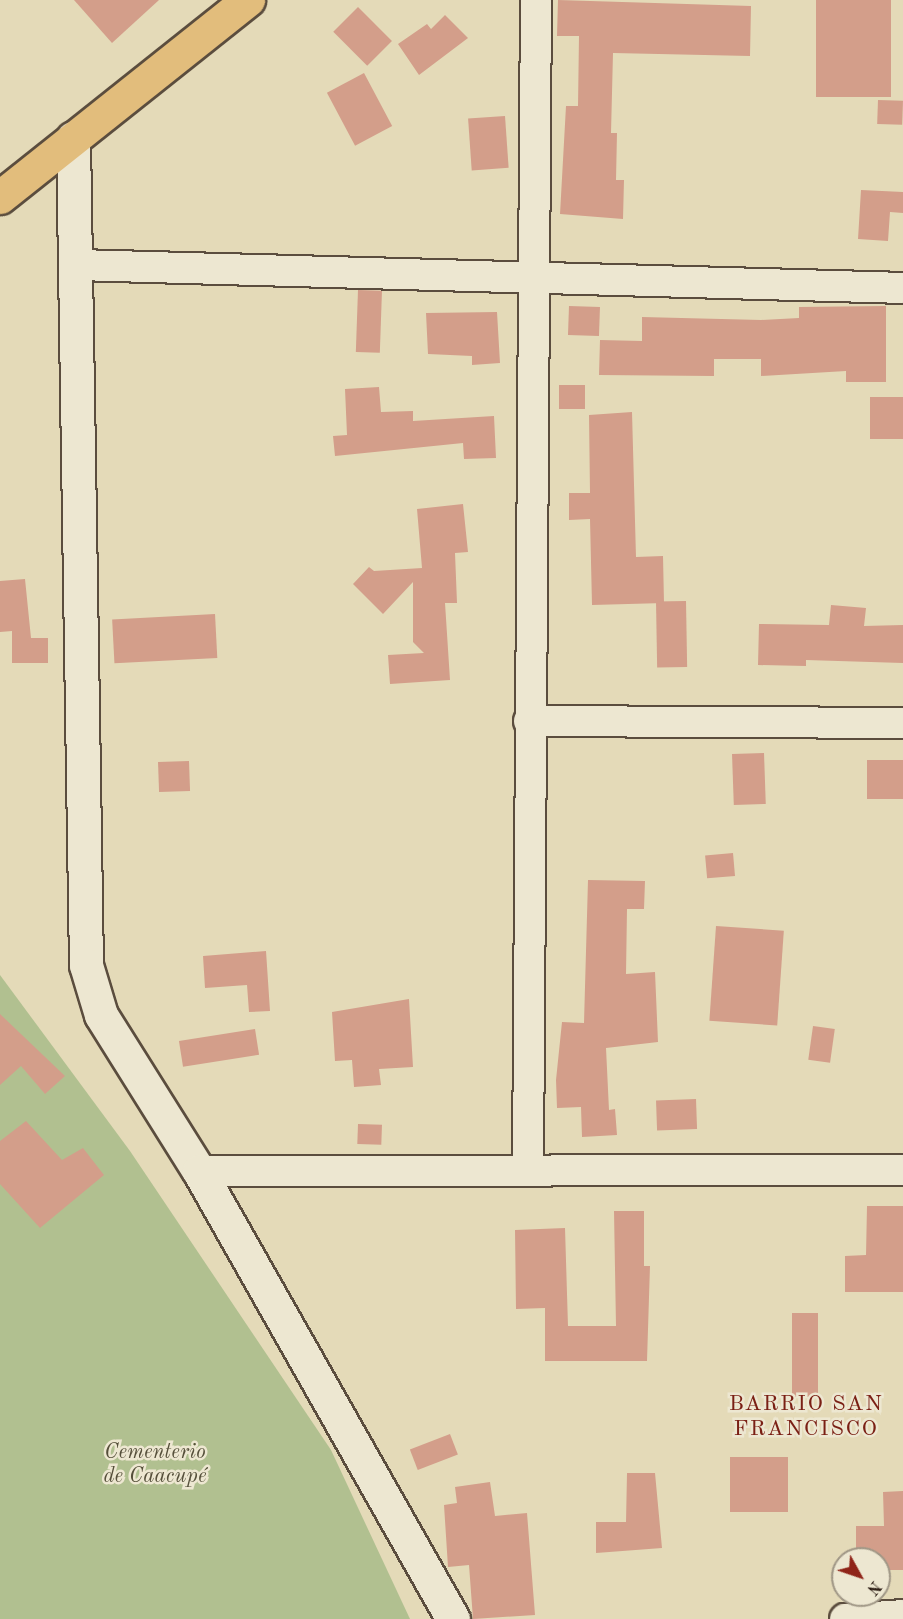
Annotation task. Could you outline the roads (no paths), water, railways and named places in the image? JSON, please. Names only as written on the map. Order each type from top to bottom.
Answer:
[{"type":"main road","points":[[5,190],[248,0]]},
{"type":"street","points":[[528,1167],[529,721],[536,0]]},
{"type":"street","points":[[73,138],[77,265],[87,965],[101,1015],[199,1171],[453,1619]]},
{"type":"street","points":[[77,265],[535,275],[903,288]]},
{"type":"street","points":[[529,721],[903,723]]},
{"type":"street","points":[[199,1171],[528,1167],[903,1170]]},
{"type":"street","points":[[845,1619],[903,1615]]},
{"type":"district","name":"BARRIO SAN FRANCISCO","points":[[806,1416]]},
{"type":"park label","name":"Cementerio de Caacupé","points":[[155,1465]]}]
